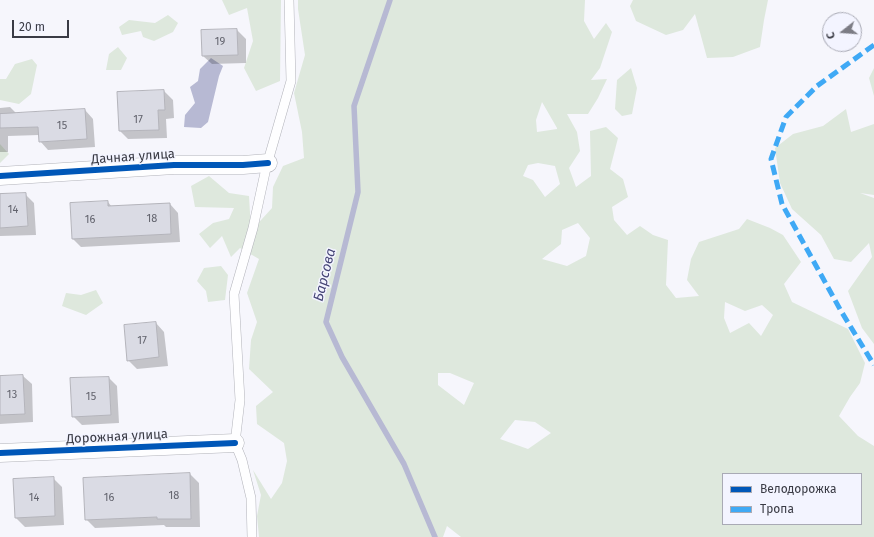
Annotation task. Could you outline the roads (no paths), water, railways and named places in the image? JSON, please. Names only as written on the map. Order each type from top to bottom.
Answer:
[{"type":"street","name":"Дачная улица","points":[[0,176],[174,165],[268,163]]},
{"type":"street","name":"Дорожная улица","points":[[0,453],[234,444]]},
{"type":"lane","points":[[252,537],[251,498],[242,460],[234,444],[240,400],[234,294],[253,228],[268,163],[291,81],[288,0]]},
{"type":"water","points":[[211,58],[223,66],[219,76],[208,122],[201,128],[184,127],[185,115],[195,103],[190,87],[198,81],[200,69]]},
{"type":"waterway","name":"Барсова","points":[[390,0],[354,106],[358,192],[326,322],[342,357],[404,464],[435,537]]}]
